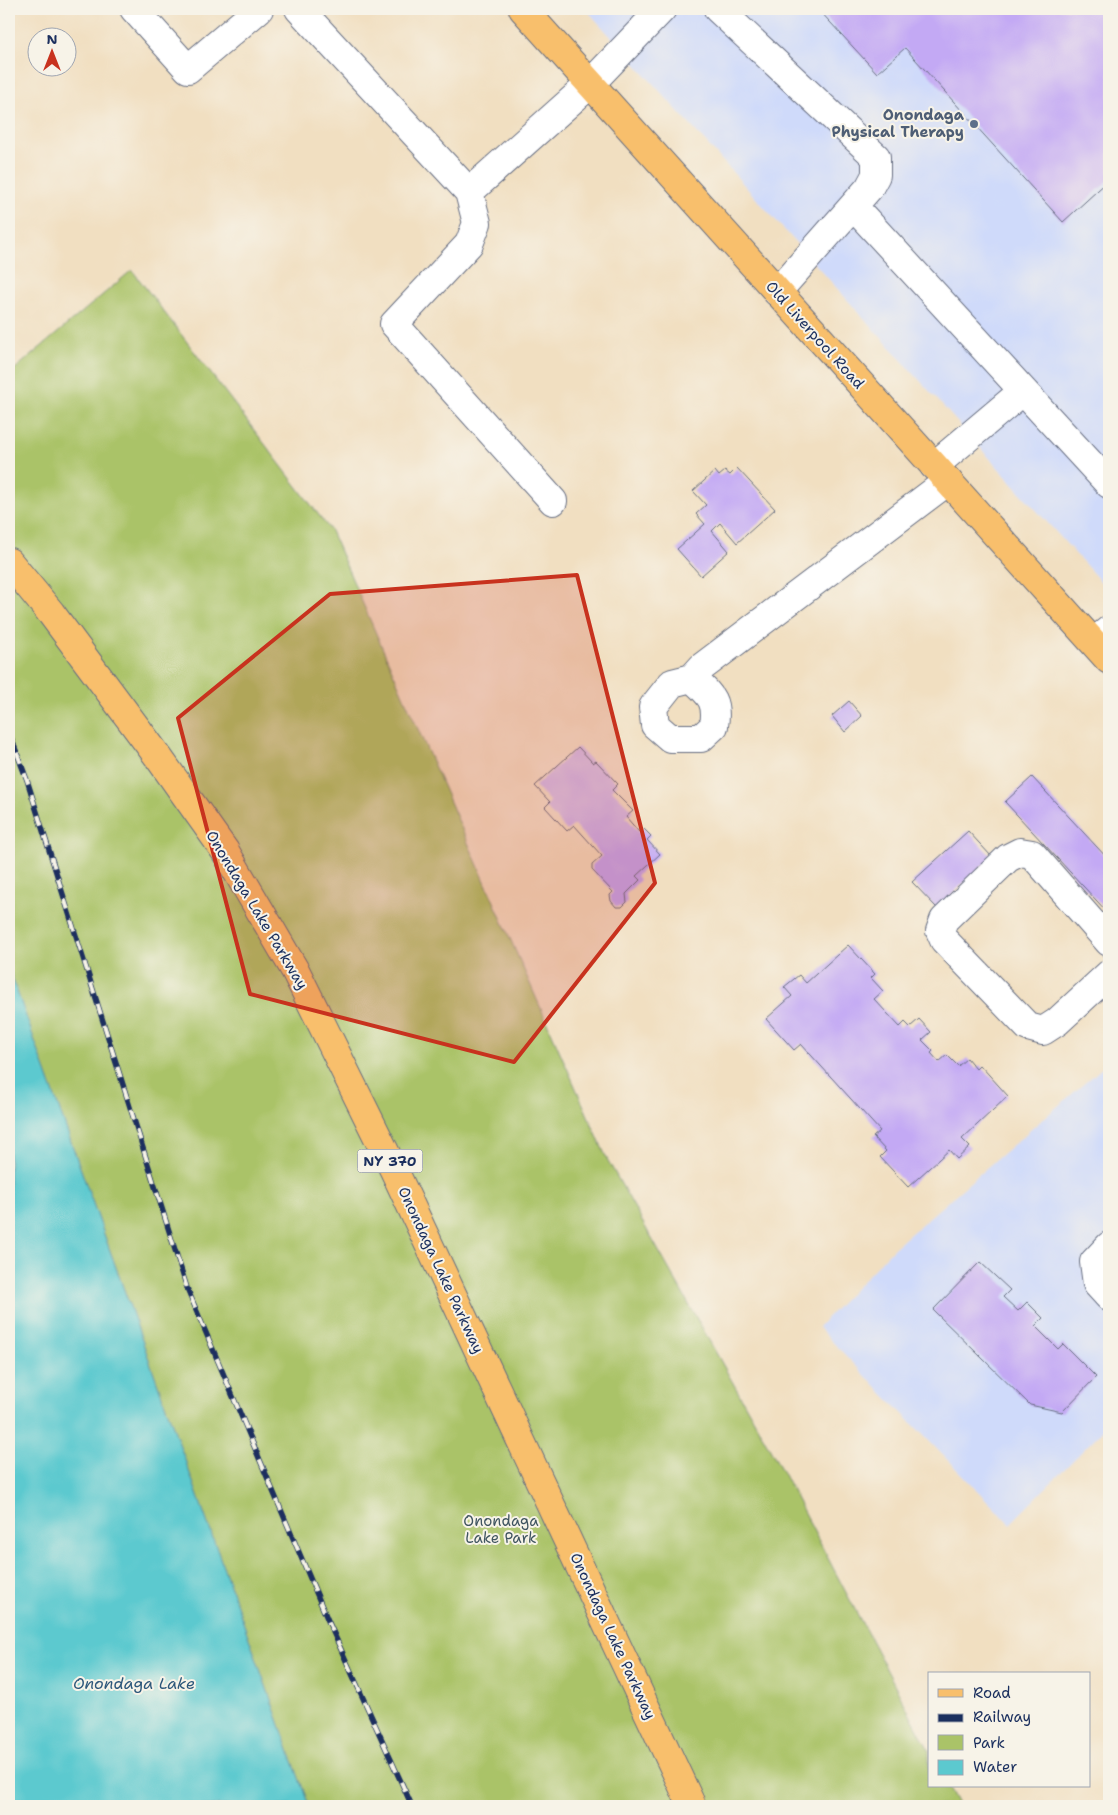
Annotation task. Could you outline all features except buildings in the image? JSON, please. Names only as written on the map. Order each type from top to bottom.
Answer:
[{"type":"main road","name":"Old Liverpool Road","points":[[523,9],[941,474],[1104,644]]},
{"type":"main road","name":"Onondaga Lake Parkway","points":[[9,562],[51,612],[214,836],[296,972],[394,1170],[692,1806]]},
{"type":"lane","points":[[134,9],[188,69],[259,9]]},
{"type":"lane","points":[[299,9],[468,192],[477,223],[469,244],[394,324],[553,500]]},
{"type":"lane","points":[[468,192],[590,84],[662,9]]},
{"type":"lane","points":[[718,9],[876,158],[876,175],[869,188],[777,292]]},
{"type":"lane","points":[[853,206],[1109,484]]},
{"type":"lane","points":[[692,678],[702,667],[941,474],[1023,391]]},
{"type":"lane","points":[[1109,942],[1032,854],[1020,852],[1008,858],[944,920],[940,931],[944,940],[1028,1027],[1043,1031],[1058,1022],[1109,974]]},
{"type":"lane","points":[[1109,1246],[1094,1262],[1097,1284],[1109,1297]]},
{"type":"highlighted area","points":[[577,575],[655,883],[514,1062],[250,994],[178,718],[330,594]]},
{"type":"shaded area","points":[[586,9],[1109,9],[1109,591]]},
{"type":"shaded area","points":[[1109,1062],[1109,1424],[1010,1524],[818,1327],[894,1248]]},
{"type":"green space","name":"Onondaga Lake Park","points":[[132,270],[331,531],[607,1159],[773,1454],[928,1748],[928,1788],[949,1788],[959,1806],[309,1806],[9,969],[9,374]]},
{"type":"water","name":"Onondaga Lake","points":[[9,969],[309,1806],[9,1806]]},
{"type":"railway","points":[[9,732],[27,780],[187,1288],[329,1623],[412,1806]]},
{"type":"place","name":"Onondaga Physical Therapy","points":[[974,124]]}]
